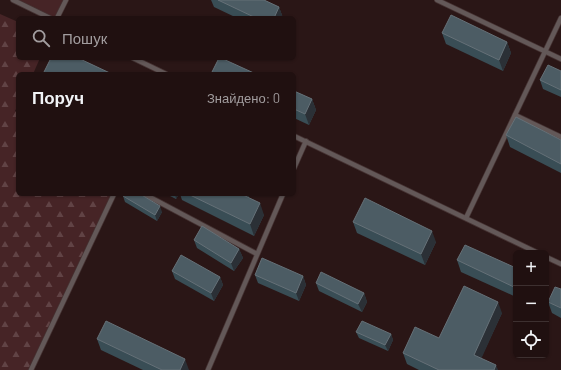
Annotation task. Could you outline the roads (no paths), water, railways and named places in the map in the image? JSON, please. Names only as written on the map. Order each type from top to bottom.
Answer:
[{"type":"lane","points":[[13,0],[46,16]]},
{"type":"lane","points":[[58,16],[66,0]]},
{"type":"lane","points":[[437,0],[561,59]]},
{"type":"lane","points":[[466,218],[561,18]]},
{"type":"lane","points":[[137,60],[162,72]]},
{"type":"lane","points":[[515,115],[561,137]]},
{"type":"lane","points":[[296,137],[532,250]]},
{"type":"lane","points":[[296,164],[306,141]]},
{"type":"lane","points":[[31,370],[113,196]]},
{"type":"lane","points":[[148,196],[258,254]]},
{"type":"lane","points":[[208,370],[282,196]]},
{"type":"lane","points":[[549,258],[561,264]]}]
